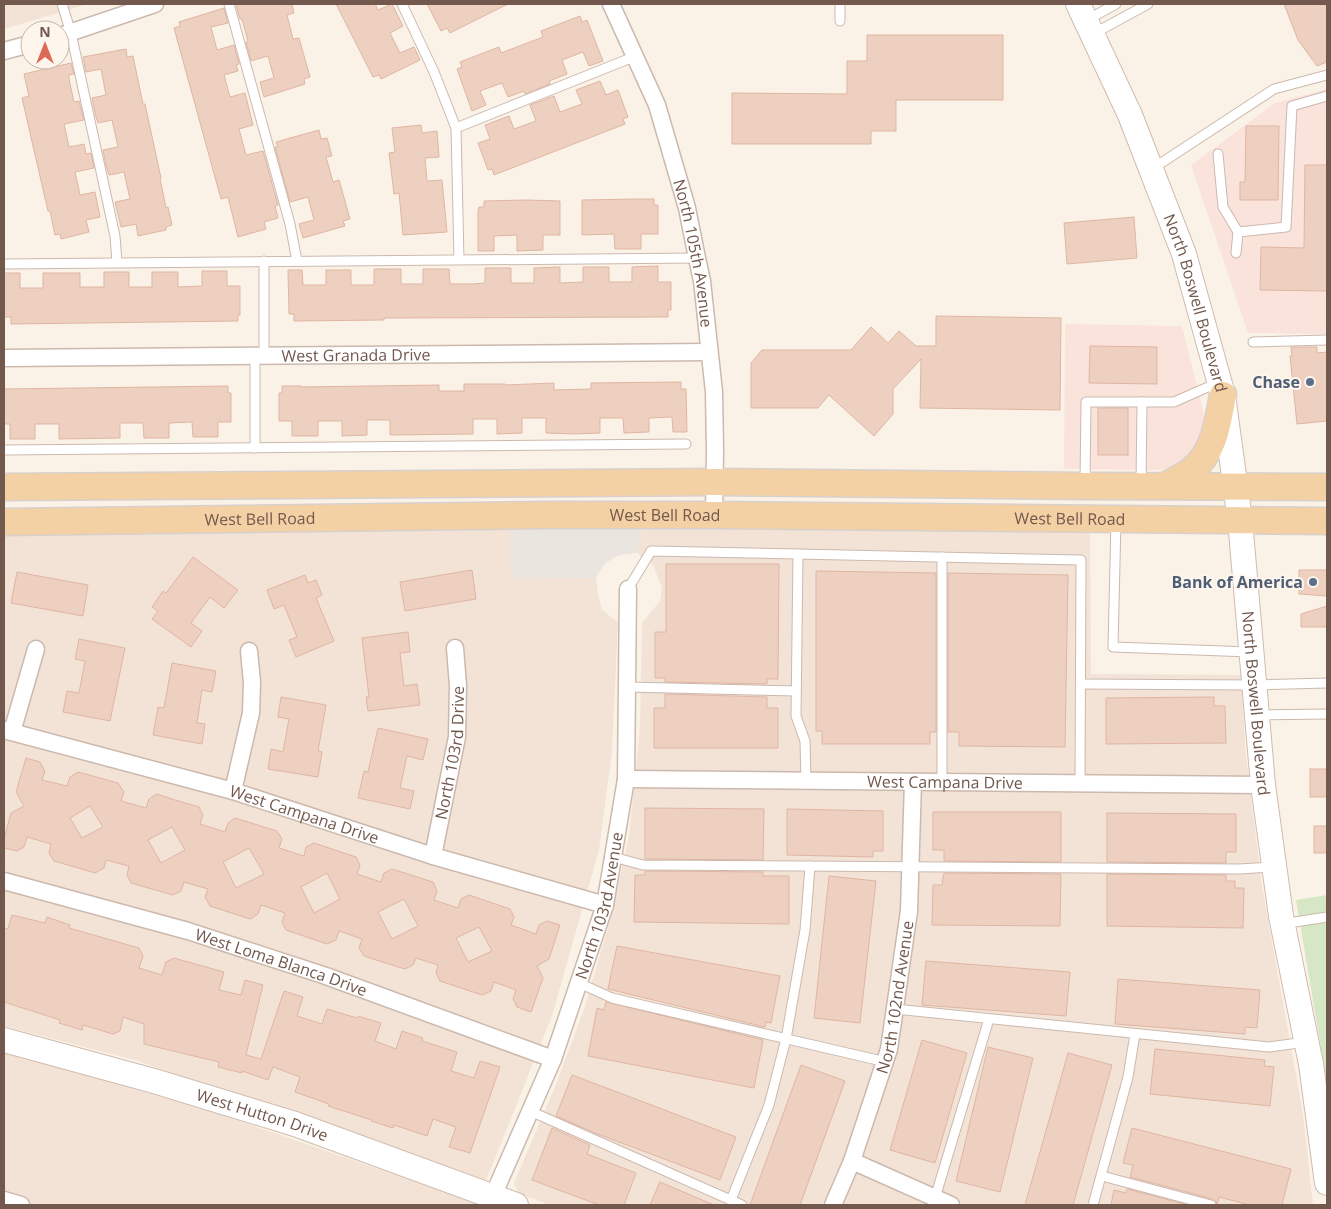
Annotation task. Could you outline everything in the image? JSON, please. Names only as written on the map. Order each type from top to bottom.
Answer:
[{"type":"main road","points":[[1152,486],[1193,469],[1202,459],[1216,432],[1221,388]]},
{"type":"main road","name":"West Bell Road","points":[[4,487],[715,482],[1237,487],[1327,486]]},
{"type":"main road","name":"West Bell Road","points":[[4,522],[714,515],[1327,520]]},
{"type":"street","points":[[70,34],[155,4]]},
{"type":"street","name":"North 105th Avenue","points":[[612,4],[657,105],[687,208],[702,281],[714,392],[714,515]]},
{"type":"street","name":"North Boswell Boulevard","points":[[1086,19],[1117,85],[1152,169],[1184,254],[1221,388],[1237,487],[1263,786],[1282,924],[1306,1042],[1327,1184]]},
{"type":"street","points":[[4,51],[20,47]]},
{"type":"street","name":"West Granada Drive","points":[[4,358],[709,352]]},
{"type":"street","name":"North 103rd Avenue","points":[[491,1200],[553,1058],[605,905],[626,778],[628,589]]},
{"type":"street","name":"North 103rd Drive","points":[[434,856],[457,737],[458,686],[455,648]]},
{"type":"street","points":[[8,731],[36,649]]},
{"type":"street","points":[[232,791],[251,713],[252,682],[249,651]]},
{"type":"street","name":"West Campana Drive","points":[[8,731],[232,791],[434,856],[605,905]]},
{"type":"street","name":"West Campana Drive","points":[[626,778],[1263,786]]},
{"type":"street","name":"North 102nd Avenue","points":[[833,1205],[852,1161],[889,1049],[908,911],[913,782]]},
{"type":"street","name":"West Loma Blanca Drive","points":[[4,881],[188,931],[326,976],[553,1058]]},
{"type":"street","name":"West Hutton Drive","points":[[4,1040],[154,1081],[295,1124],[491,1200],[516,1205]]},
{"type":"street","points":[[852,1161],[951,1205]]},
{"type":"street","points":[[4,1200],[22,1205]]},
{"type":"lane","points":[[62,4],[64,20]]},
{"type":"lane","points":[[229,4],[290,224],[297,260]]},
{"type":"lane","points":[[402,4],[434,72],[456,128],[459,259]]},
{"type":"lane","points":[[840,4],[840,21]]},
{"type":"lane","points":[[1086,19],[1116,4]]},
{"type":"lane","points":[[1086,19],[1148,4]]},
{"type":"lane","points":[[70,51],[115,236],[118,262]]},
{"type":"lane","points":[[456,128],[636,56]]},
{"type":"lane","points":[[1152,169],[1274,89],[1327,75]]},
{"type":"lane","points":[[1238,232],[1286,227],[1292,106],[1327,96]]},
{"type":"lane","points":[[1218,154],[1223,207],[1238,232],[1236,253]]},
{"type":"lane","points":[[4,264],[697,258]]},
{"type":"lane","points":[[255,448],[264,261]]},
{"type":"lane","points":[[1254,342],[1327,340]]},
{"type":"lane","points":[[1085,486],[1086,402],[1174,402],[1221,388]]},
{"type":"lane","points":[[1142,402],[1152,486]]},
{"type":"lane","points":[[4,450],[686,444]]},
{"type":"lane","points":[[1116,518],[1113,647],[1252,652]]},
{"type":"lane","points":[[628,589],[651,551],[1081,560],[1080,784]]},
{"type":"lane","points":[[798,554],[796,716],[805,741],[806,780]]},
{"type":"lane","points":[[942,557],[942,782]]},
{"type":"lane","points":[[1081,684],[1255,685],[1327,683]]},
{"type":"lane","points":[[627,687],[796,691]]},
{"type":"lane","points":[[1257,715],[1327,714]]},
{"type":"lane","points":[[613,857],[644,865],[910,868],[1239,869],[1274,867]]},
{"type":"lane","points":[[731,1200],[769,1105],[786,1039],[805,930],[810,866]]},
{"type":"lane","points":[[1282,924],[1327,917]]},
{"type":"lane","points":[[579,983],[612,998],[886,1062]]},
{"type":"lane","points":[[895,1009],[1268,1047],[1306,1042]]},
{"type":"lane","points":[[935,1198],[989,1019]]},
{"type":"lane","points":[[1094,1205],[1128,1077],[1135,1034]]},
{"type":"lane","points":[[530,1112],[742,1205]]},
{"type":"lane","points":[[1102,1176],[1211,1205]]},
{"type":"shaded area","points":[[4,4],[88,4],[34,20],[20,20],[20,24],[4,29]]},
{"type":"shaded area","points":[[1327,89],[1327,334],[1248,333],[1191,165],[1275,103]]},
{"type":"shaded area","points":[[1065,324],[1182,326],[1205,418],[1205,429],[1188,461],[1169,469],[1161,470],[1064,469]]},
{"type":"shaded area","points":[[510,528],[510,571],[517,579],[596,578],[602,610],[618,622],[612,752],[599,850],[552,1016],[486,1181],[138,1061],[4,1026],[4,534]]},
{"type":"shaded area","points":[[510,528],[642,528],[637,553],[619,555],[604,564],[596,578],[517,579],[510,571]]},
{"type":"shaded area","points":[[642,528],[1090,532],[1091,674],[1241,675],[1246,756],[1262,886],[1303,1114],[1313,1205],[549,1205],[518,1193],[514,1183],[555,1087],[584,1009],[610,921],[629,836],[640,727],[642,623],[660,601],[662,588],[653,565],[637,553]]},
{"type":"shaded area","points":[[4,1051],[222,1115],[448,1193],[477,1205],[4,1205]]},
{"type":"green space","points":[[1327,895],[1327,1083],[1296,900]]},
{"type":"building","points":[[292,4],[294,13],[287,15],[293,39],[299,38],[310,77],[304,79],[305,84],[264,97],[260,82],[274,78],[268,56],[251,61],[246,42],[248,41],[236,5]]},
{"type":"building","points":[[336,4],[375,4],[378,10],[392,4],[403,26],[390,33],[400,53],[414,47],[420,60],[381,79],[379,75],[373,77]]},
{"type":"building","points":[[427,4],[508,4],[450,33],[447,28],[441,31]]},
{"type":"building","points":[[1284,4],[1327,4],[1327,62],[1317,66],[1298,40]]},
{"type":"building","points":[[224,8],[228,23],[211,27],[217,50],[234,45],[239,64],[236,65],[238,71],[224,75],[230,97],[245,93],[253,125],[239,129],[246,155],[263,151],[278,205],[275,206],[278,218],[264,222],[266,229],[238,237],[228,197],[221,199],[174,28],[180,26],[179,22]]},
{"type":"building","points":[[580,16],[582,22],[587,20],[603,61],[589,66],[583,52],[562,60],[567,74],[549,81],[550,84],[525,94],[524,91],[508,97],[502,83],[480,91],[486,105],[472,111],[457,69],[462,67],[460,62],[499,47],[501,53],[543,37],[541,31]]},
{"type":"building","points":[[867,35],[1003,35],[1003,100],[896,100],[896,131],[871,131],[871,144],[732,144],[732,93],[847,94],[847,61],[867,61]]},
{"type":"building","points":[[126,49],[127,57],[133,56],[143,104],[145,104],[166,208],[168,207],[172,225],[166,227],[166,230],[138,236],[136,224],[121,227],[115,202],[130,199],[124,172],[109,175],[106,165],[103,150],[118,147],[112,120],[98,123],[96,117],[92,98],[106,95],[101,69],[86,72],[83,57]]},
{"type":"building","points":[[70,63],[74,74],[69,75],[69,79],[74,102],[79,101],[84,120],[64,124],[69,147],[84,144],[86,154],[91,153],[94,168],[75,172],[80,195],[95,192],[100,217],[86,220],[89,232],[61,239],[60,234],[55,235],[50,211],[48,211],[22,98],[29,96],[24,74],[41,70],[70,70]]},
{"type":"building","points":[[600,81],[606,95],[618,90],[628,117],[623,119],[625,124],[494,175],[492,169],[488,170],[478,143],[490,139],[485,125],[509,116],[514,129],[536,121],[530,105],[554,96],[560,112],[582,104],[576,90]]},
{"type":"building","points":[[421,125],[422,133],[437,131],[439,157],[425,158],[427,181],[442,180],[447,232],[403,235],[399,193],[394,194],[389,153],[395,152],[392,128]]},
{"type":"building","points":[[1246,126],[1279,126],[1278,200],[1240,200],[1240,182],[1245,182]]},
{"type":"building","points":[[319,130],[321,139],[327,138],[332,156],[326,157],[333,182],[339,180],[350,219],[343,221],[345,226],[303,238],[299,224],[314,220],[308,197],[290,202],[275,147],[278,147],[276,142]]},
{"type":"building","points":[[1305,165],[1327,165],[1327,291],[1260,290],[1261,247],[1304,248]]},
{"type":"building","points":[[654,199],[654,205],[658,205],[658,234],[641,234],[641,249],[615,249],[614,234],[582,235],[582,200]]},
{"type":"building","points":[[484,201],[560,201],[560,235],[543,235],[543,250],[517,251],[517,235],[494,236],[494,251],[478,251],[478,211],[479,207],[484,207]]},
{"type":"building","points":[[1134,217],[1137,258],[1067,264],[1064,223]]},
{"type":"building","points":[[658,266],[658,282],[671,282],[671,310],[668,310],[668,317],[384,318],[384,320],[294,321],[294,314],[289,314],[288,270],[302,270],[303,285],[326,285],[326,270],[351,270],[351,285],[374,285],[374,269],[401,269],[401,284],[423,284],[423,269],[449,269],[450,284],[472,284],[485,283],[485,268],[511,268],[511,283],[534,283],[534,268],[560,267],[560,283],[583,282],[583,267],[609,267],[609,282],[632,282],[632,267]]},
{"type":"building","points":[[202,271],[227,271],[227,286],[240,286],[240,315],[238,315],[238,321],[11,324],[11,317],[4,317],[4,273],[20,273],[20,288],[43,288],[43,273],[80,273],[80,287],[104,287],[104,272],[129,272],[129,287],[152,287],[152,272],[178,272],[178,287],[202,286]]},
{"type":"building","points":[[936,316],[1061,318],[1060,410],[920,408],[921,359],[893,389],[893,414],[874,436],[829,395],[818,408],[751,408],[751,363],[762,350],[851,350],[871,327],[888,343],[899,331],[916,346],[936,346]]},
{"type":"building","points":[[1090,346],[1157,347],[1157,384],[1089,383]]},
{"type":"building","name":"Chase","points":[[1291,347],[1317,347],[1317,353],[1327,352],[1327,421],[1297,424],[1290,356],[1292,356]]},
{"type":"building","points":[[681,382],[681,389],[686,389],[687,432],[673,432],[672,417],[649,418],[649,432],[624,433],[623,418],[600,418],[600,433],[574,434],[546,433],[546,418],[522,418],[522,433],[497,434],[497,419],[473,419],[473,434],[390,435],[390,420],[367,420],[367,435],[342,436],[342,421],[318,421],[318,436],[292,436],[292,421],[279,421],[279,393],[282,393],[282,386],[439,385],[439,391],[464,391],[464,384],[554,383],[554,390],[591,389],[591,383]]},
{"type":"building","points":[[228,386],[228,393],[231,393],[231,422],[218,422],[218,437],[193,437],[192,422],[169,423],[169,438],[144,438],[143,423],[120,423],[120,438],[59,439],[59,424],[35,424],[35,439],[10,439],[10,424],[4,424],[4,389]]},
{"type":"building","points":[[1098,408],[1128,408],[1128,455],[1098,455]]},
{"type":"building","points":[[193,557],[238,590],[224,608],[210,597],[191,623],[202,631],[191,647],[152,619],[158,611],[152,607],[163,591],[166,593]]},
{"type":"building","points":[[666,564],[779,564],[778,679],[767,679],[767,684],[665,682],[665,678],[655,678],[655,632],[666,632]]},
{"type":"building","points":[[472,570],[476,599],[405,611],[400,582]]},
{"type":"building","points":[[1299,570],[1327,570],[1327,596],[1299,594]]},
{"type":"building","points":[[816,571],[936,573],[936,732],[930,732],[930,744],[822,744],[822,731],[816,731]]},
{"type":"building","points":[[17,572],[88,585],[83,616],[11,603]]},
{"type":"building","points":[[948,573],[1068,575],[1065,747],[959,746],[959,732],[948,732]]},
{"type":"building","points":[[305,575],[308,583],[316,580],[322,595],[316,598],[334,641],[296,657],[289,640],[297,637],[284,605],[274,609],[267,590]]},
{"type":"building","points":[[1327,606],[1327,627],[1301,627],[1301,614]]},
{"type":"building","points":[[408,632],[410,652],[400,653],[404,686],[417,684],[420,705],[368,711],[366,697],[369,697],[362,638]]},
{"type":"building","points":[[79,639],[125,648],[110,721],[63,712],[67,691],[79,693],[85,661],[75,659]]},
{"type":"building","points":[[172,663],[216,671],[212,692],[202,690],[197,723],[205,724],[202,744],[153,735],[158,707],[164,708]]},
{"type":"building","points":[[665,694],[767,697],[767,708],[778,708],[778,748],[654,748],[654,708],[665,708]]},
{"type":"building","points":[[281,697],[326,705],[318,751],[322,752],[318,777],[268,769],[271,749],[283,752],[289,719],[278,717]]},
{"type":"building","points":[[1214,697],[1214,706],[1225,706],[1226,743],[1106,744],[1106,698]]},
{"type":"building","points":[[378,728],[428,739],[423,760],[407,756],[400,788],[414,791],[410,809],[358,798],[364,771],[368,772]]},
{"type":"building","points":[[26,758],[40,762],[45,771],[42,780],[67,786],[70,777],[78,772],[118,783],[124,792],[121,801],[146,808],[149,799],[157,794],[199,807],[203,815],[200,824],[225,832],[228,823],[235,818],[277,831],[282,839],[279,848],[304,856],[306,847],[314,843],[356,857],[360,865],[357,874],[381,882],[384,873],[392,869],[433,882],[437,891],[434,900],[458,908],[461,899],[469,895],[510,909],[514,917],[511,925],[536,934],[539,925],[547,921],[560,925],[549,959],[537,966],[543,978],[531,1012],[517,1007],[513,999],[516,990],[494,982],[491,991],[482,995],[440,981],[436,973],[438,965],[416,958],[413,965],[405,969],[364,956],[359,948],[362,939],[339,931],[336,940],[327,944],[286,930],[282,922],[285,913],[261,905],[258,914],[250,919],[210,906],[205,897],[208,889],[184,882],[181,891],[173,895],[131,883],[127,875],[129,866],[106,860],[104,868],[95,873],[54,861],[49,853],[51,844],[27,837],[24,847],[17,851],[4,848],[4,839],[11,813],[24,806],[16,792]],"holes":[[[90,806],[103,827],[82,838],[70,818]],[[172,827],[185,850],[161,863],[148,840]],[[249,848],[264,874],[236,888],[223,862]],[[327,873],[340,899],[314,913],[301,887]],[[404,899],[418,926],[392,939],[378,912]],[[479,927],[492,951],[468,962],[456,938]]]},
{"type":"building","points":[[1310,769],[1327,769],[1327,797],[1310,797]]},
{"type":"building","points":[[645,808],[764,809],[763,860],[645,859]]},
{"type":"building","points":[[787,809],[883,811],[883,851],[873,851],[873,857],[787,855]]},
{"type":"building","points":[[933,812],[1061,812],[1061,862],[944,861],[944,850],[933,850]]},
{"type":"building","points":[[1107,813],[1236,814],[1236,852],[1226,852],[1226,863],[1107,862]]},
{"type":"building","points":[[1314,826],[1327,826],[1327,853],[1314,853]]},
{"type":"building","points":[[645,871],[763,872],[763,876],[789,876],[789,924],[634,922],[635,875],[645,875]]},
{"type":"building","points":[[944,873],[1061,874],[1060,926],[932,925],[933,885],[942,885]]},
{"type":"building","points":[[1107,874],[1226,875],[1226,881],[1235,881],[1235,888],[1244,888],[1243,928],[1107,926]]},
{"type":"building","points":[[829,876],[876,881],[860,1023],[814,1018]]},
{"type":"building","points":[[12,915],[45,923],[47,917],[70,925],[69,928],[139,948],[143,956],[139,968],[162,975],[166,962],[174,958],[224,972],[219,990],[241,995],[245,980],[263,985],[246,1055],[261,1059],[284,991],[303,997],[297,1016],[322,1024],[327,1009],[381,1023],[375,1041],[396,1049],[402,1031],[423,1038],[422,1041],[457,1052],[451,1071],[474,1078],[480,1061],[500,1067],[470,1153],[449,1147],[456,1127],[433,1119],[427,1136],[394,1125],[393,1128],[371,1121],[295,1092],[300,1077],[273,1067],[268,1080],[242,1071],[242,1073],[218,1067],[219,1062],[144,1044],[144,1024],[123,1017],[120,1031],[113,1034],[83,1025],[82,1030],[59,1023],[60,1020],[4,1002],[4,928],[8,929]]},
{"type":"building","points":[[617,946],[780,976],[771,1023],[766,1022],[765,1027],[608,989]]},
{"type":"building","points":[[926,961],[1070,972],[1066,1016],[922,1005]]},
{"type":"building","points":[[1118,979],[1260,990],[1257,1028],[1245,1027],[1245,1034],[1115,1024]]},
{"type":"building","points":[[606,1002],[763,1040],[754,1088],[588,1056],[597,1008],[604,1010]]},
{"type":"building","points":[[922,1040],[967,1053],[935,1163],[890,1150]]},
{"type":"building","points":[[988,1047],[1033,1058],[1000,1192],[956,1181]]},
{"type":"building","points":[[1155,1049],[1265,1060],[1264,1066],[1274,1067],[1270,1106],[1150,1094]]},
{"type":"building","points":[[1068,1053],[1112,1065],[1073,1205],[1025,1205]]},
{"type":"building","points":[[801,1065],[845,1081],[800,1205],[750,1205]]},
{"type":"building","points":[[572,1075],[736,1137],[720,1180],[595,1133],[556,1116]]},
{"type":"building","points":[[552,1128],[590,1145],[587,1154],[636,1173],[624,1205],[599,1205],[532,1180]]},
{"type":"building","points":[[1132,1128],[1291,1169],[1282,1205],[1250,1205],[1219,1197],[1217,1205],[1213,1199],[1130,1177],[1133,1165],[1123,1163]]},
{"type":"building","points":[[660,1182],[714,1205],[650,1205]]},
{"type":"building","points":[[1127,1189],[1188,1205],[1111,1205],[1114,1190],[1126,1193]]},
{"type":"place","name":"Chase","points":[[1310,382]]},
{"type":"place","name":"Bank of America","points":[[1313,582]]}]
